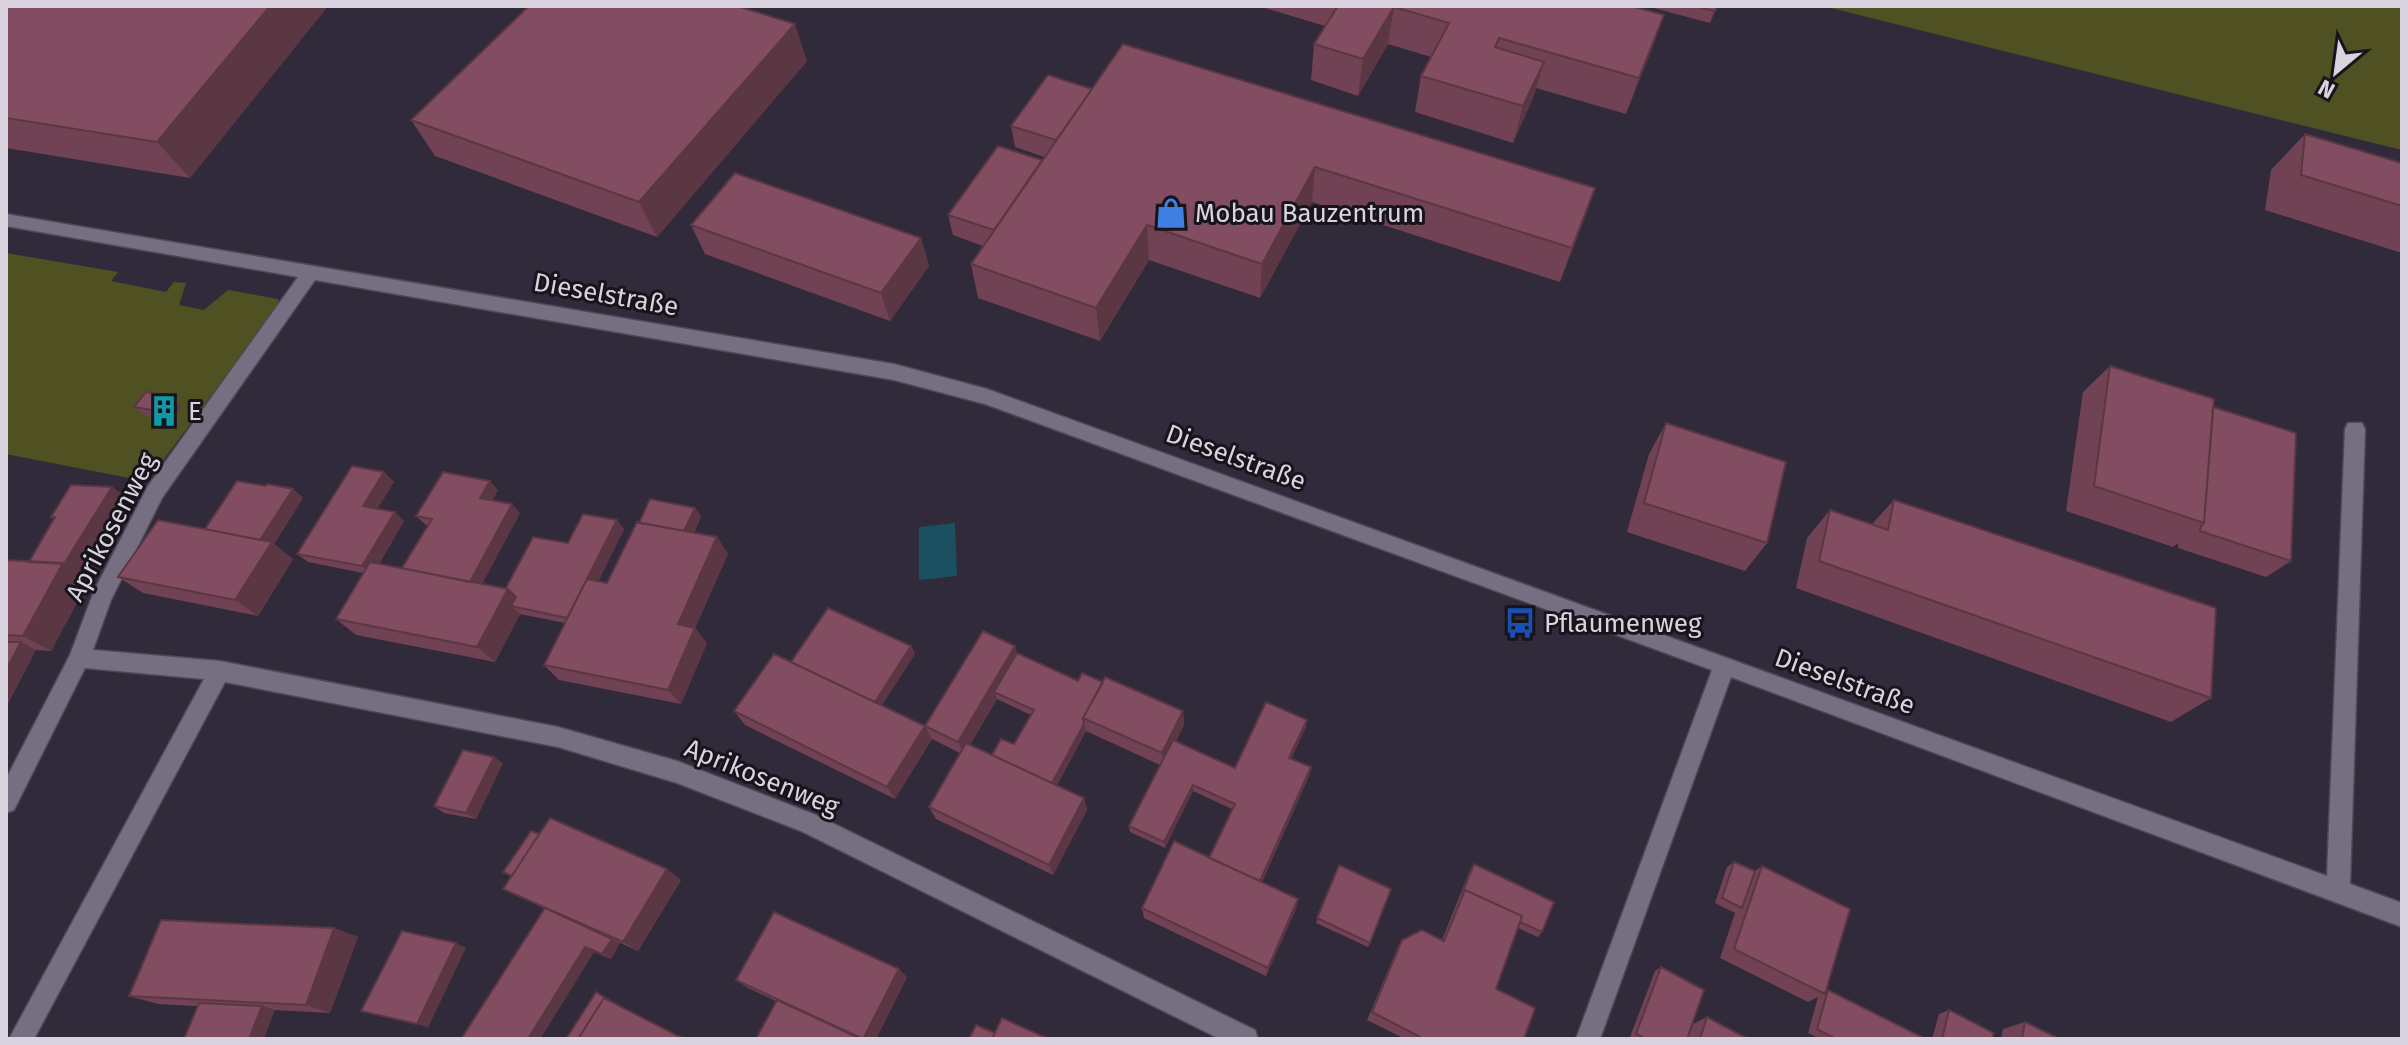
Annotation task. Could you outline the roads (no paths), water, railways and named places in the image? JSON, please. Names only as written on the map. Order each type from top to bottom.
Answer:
[{"type":"street","name":"Dieselstraße","points":[[6,220],[894,372],[974,394],[1429,556],[2402,915]]},
{"type":"street","name":"Aprikosenweg","points":[[311,272],[155,492],[101,598],[79,658],[220,671],[558,737],[677,772],[808,823],[1246,1039]]},
{"type":"street","points":[[2338,892],[2355,429]]},
{"type":"street","points":[[6,802],[79,658]]},
{"type":"street","points":[[1588,1039],[1724,666]]},
{"type":"street","points":[[21,1039],[220,671]]},
{"type":"water","points":[[955,523],[957,576],[919,580],[919,527]]},
{"type":"place","name":"Mobau Bauzentrum","points":[[1171,213]]},
{"type":"place","name":"E","points":[[164,411]]},
{"type":"place","name":"Pflaumenweg","points":[[1520,623]]}]
